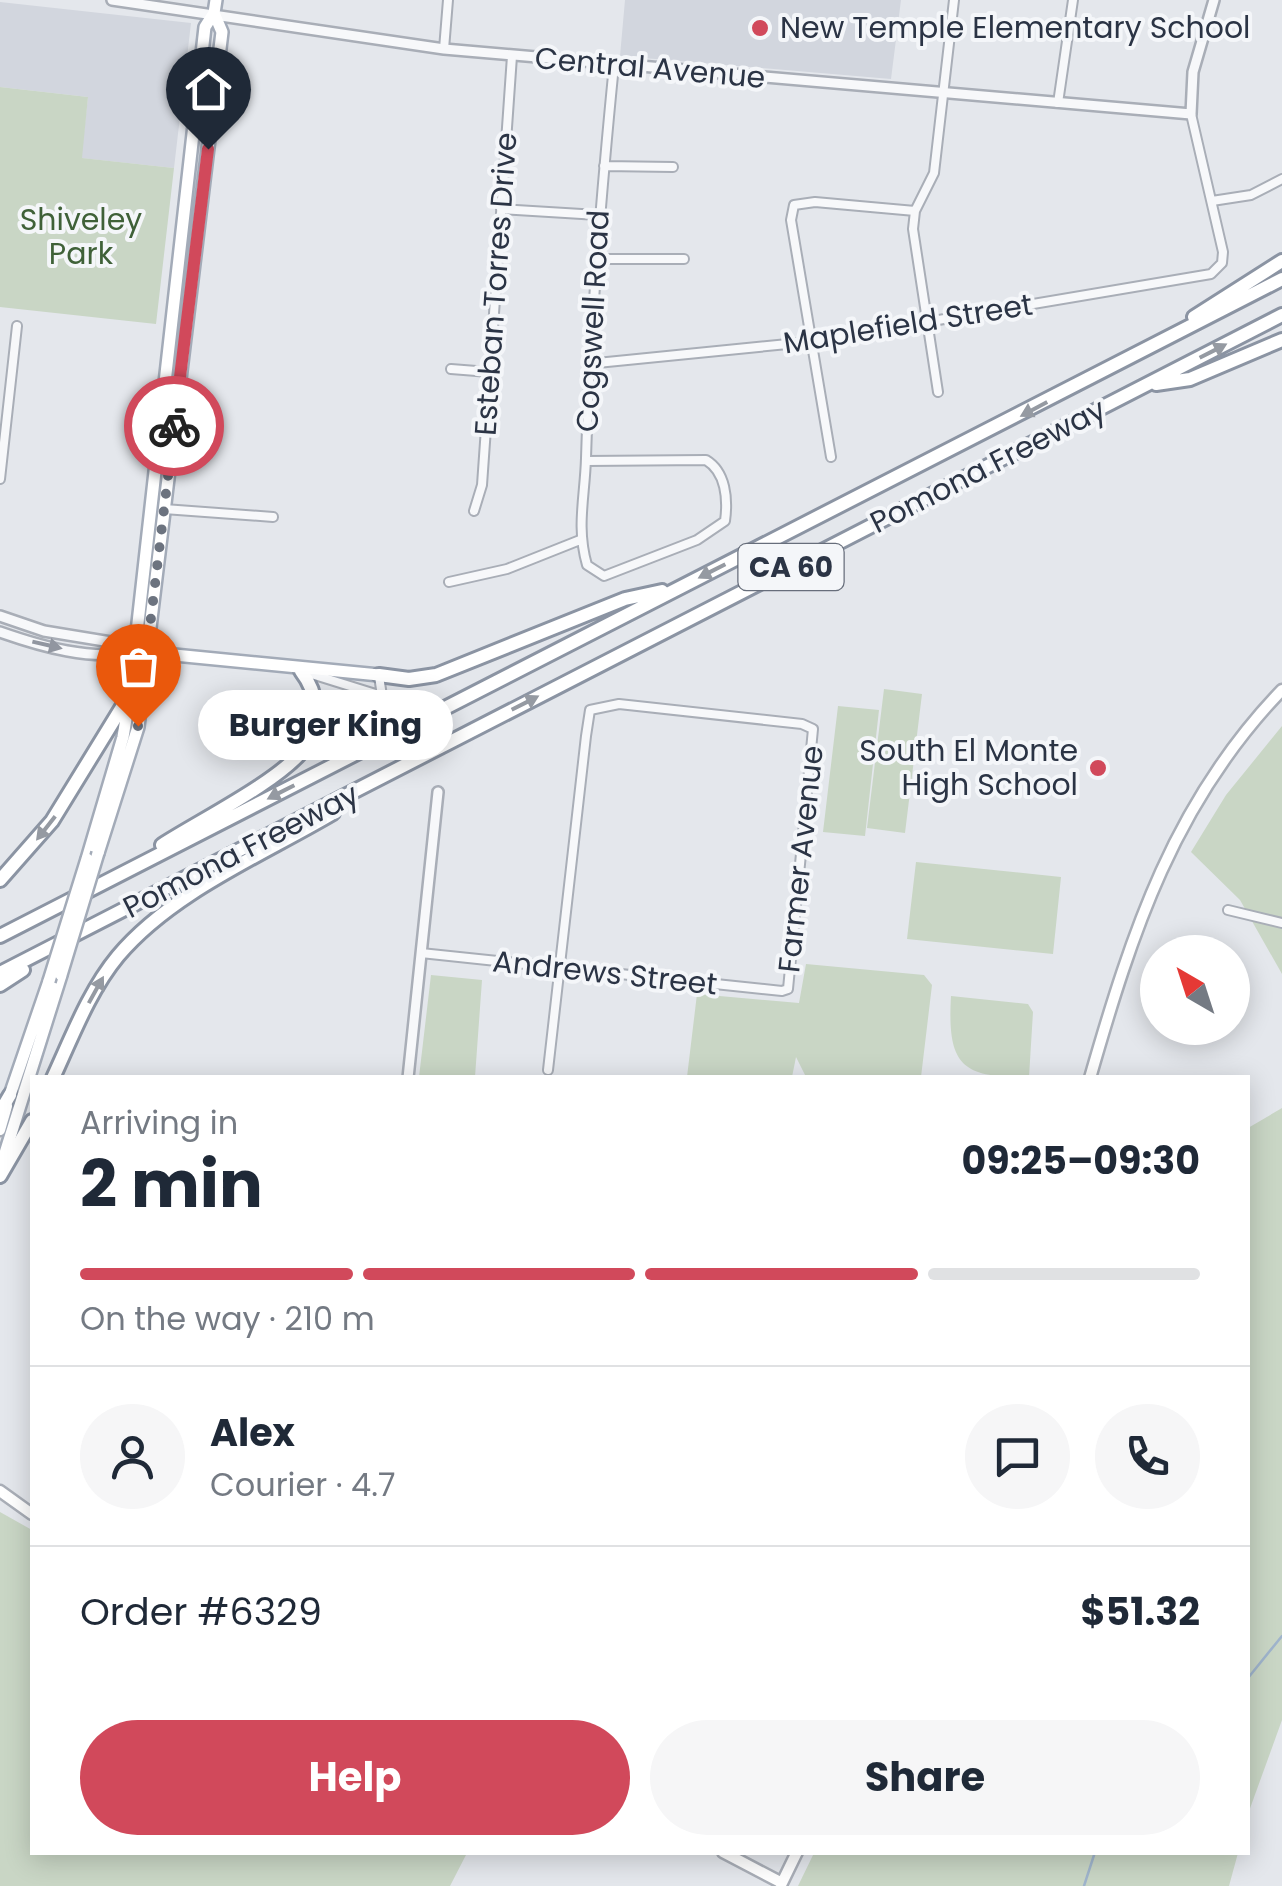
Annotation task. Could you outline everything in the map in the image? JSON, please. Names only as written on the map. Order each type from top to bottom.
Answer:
[{"type":"highway","points":[[1120,364],[1282,261]]},
{"type":"highway","name":"Pomona Freeway","points":[[0,936],[1282,279]]},
{"type":"highway","name":"Pomona Freeway","points":[[0,974],[1282,315]]},
{"type":"highway","points":[[1144,386],[1190,379],[1282,340]]},
{"type":"highway","points":[[379,675],[409,678],[436,674],[625,599],[679,588]]},
{"type":"highway","points":[[90,890],[280,770],[305,749],[317,704],[314,688],[301,671]]},
{"type":"highway","points":[[0,880],[52,822],[130,694]]},
{"type":"highway","points":[[55,1075],[106,973],[150,925],[439,750]]},
{"type":"highway","points":[[0,984],[87,929]]},
{"type":"highway","points":[[0,1112],[10,1095]]},
{"type":"highway","points":[[0,1172],[30,1124]]},
{"type":"main road","points":[[0,1130],[138,726],[166,373],[204,27],[215,7]]},
{"type":"main road","points":[[30,1075],[93,856],[141,651],[164,508],[222,32],[215,7]]},
{"type":"main road","points":[[166,373],[180,376]]},
{"type":"main road","points":[[141,651],[301,671],[379,675]]},
{"type":"main road","points":[[1091,1075],[1138,917],[1172,845],[1237,742],[1282,690]]},
{"type":"main road","points":[[0,1172],[30,1075]]},
{"type":"main road","points":[[0,1491],[30,1513]]},
{"type":"main road","points":[[728,1855],[781,1884],[796,1855]]},
{"type":"street","name":"Central Avenue","points":[[112,0],[215,7],[444,49],[1191,114]]},
{"type":"street","points":[[444,49],[448,0]]},
{"type":"street","points":[[938,392],[916,261],[914,211],[934,173],[954,0]]},
{"type":"street","points":[[1058,103],[1073,0]]},
{"type":"street","points":[[1214,0],[1193,72],[1191,114],[1212,201],[1251,195],[1282,179]]},
{"type":"street","name":"Esteban Torres Drive","points":[[474,511],[482,484],[512,56]]},
{"type":"street","name":"Cogswell Road","points":[[586,461],[706,460],[720,472],[724,483],[726,515],[722,526],[604,576],[594,573],[580,540],[587,364],[614,65]]},
{"type":"street","points":[[604,166],[673,167]]},
{"type":"street","name":"Maplefield Street","points":[[587,364],[808,342],[1200,277],[1222,263],[1212,201]]},
{"type":"street","points":[[831,457],[808,342],[791,220],[794,205],[815,202],[914,211]]},
{"type":"street","points":[[500,209],[598,215]]},
{"type":"street","points":[[597,259],[684,259]]},
{"type":"street","points":[[0,479],[17,326]]},
{"type":"street","points":[[451,369],[489,372]]},
{"type":"street","points":[[164,508],[273,518]]},
{"type":"street","points":[[448,582],[508,569],[580,540]]},
{"type":"street","points":[[0,616],[44,631],[124,644],[141,651]]},
{"type":"street","points":[[0,632],[95,653],[118,656],[141,651]]},
{"type":"street","points":[[95,653],[98,640]]},
{"type":"street","points":[[301,671],[382,696],[379,675]]},
{"type":"street","name":"Farmer Avenue","points":[[560,968],[587,715],[596,707],[628,705],[802,724],[813,730],[788,990]]},
{"type":"street","points":[[408,1075],[438,792]]},
{"type":"street","points":[[1228,910],[1278,922]]},
{"type":"street","name":"Andrews Street","points":[[421,953],[788,990]]},
{"type":"street","points":[[548,1070],[560,968]]},
{"type":"shaded area","name":"New Temple Elementary School","points":[[625,0],[901,0],[891,79],[620,56]]},
{"type":"shaded area","points":[[0,2],[191,23],[174,168],[81,158],[88,97],[0,87]]},
{"type":"green space","name":"Shiveley Park","points":[[0,87],[88,97],[82,158],[174,168],[156,324],[0,307]]},
{"type":"green space","points":[[884,689],[922,694],[905,833],[867,828]]},
{"type":"green space","points":[[838,706],[879,710],[865,836],[823,832]]},
{"type":"green space","points":[[1282,726],[1282,974],[1240,900],[1191,852],[1226,795]]},
{"type":"green space","points":[[916,862],[1061,877],[1053,954],[907,939]]},
{"type":"green space","points":[[806,964],[924,975],[932,985],[921,1075],[805,1075],[796,1057],[792,1075],[687,1075],[697,994],[799,1003]]},
{"type":"green space","points":[[431,975],[482,980],[475,1075],[419,1075]]},
{"type":"green space","points":[[951,996],[1028,1004],[1033,1012],[1029,1075],[988,1075],[963,1063],[956,1053],[950,1020]]},
{"type":"green space","points":[[1282,1108],[1282,1720],[1250,1808],[1250,1127]]},
{"type":"green space","points":[[0,1512],[30,1529],[30,1855],[466,1855],[450,1886],[0,1886]]},
{"type":"green space","points":[[813,1855],[1237,1855],[1229,1886],[798,1886]]},
{"type":"waterway","points":[[1250,1676],[1282,1636]]},
{"type":"waterway","points":[[1084,1886],[1094,1855]]},
{"type":"way so far","points":[[138,726],[174,426]]},
{"type":"place","name":"New Temple Elementary School","points":[[760,28]]},
{"type":"place","name":"Burger King","points":[[138,726]]},
{"type":"place","name":"South El Monte High School","points":[[1098,768]]},
{"type":"route","points":[[174,426],[208,149]]}]
